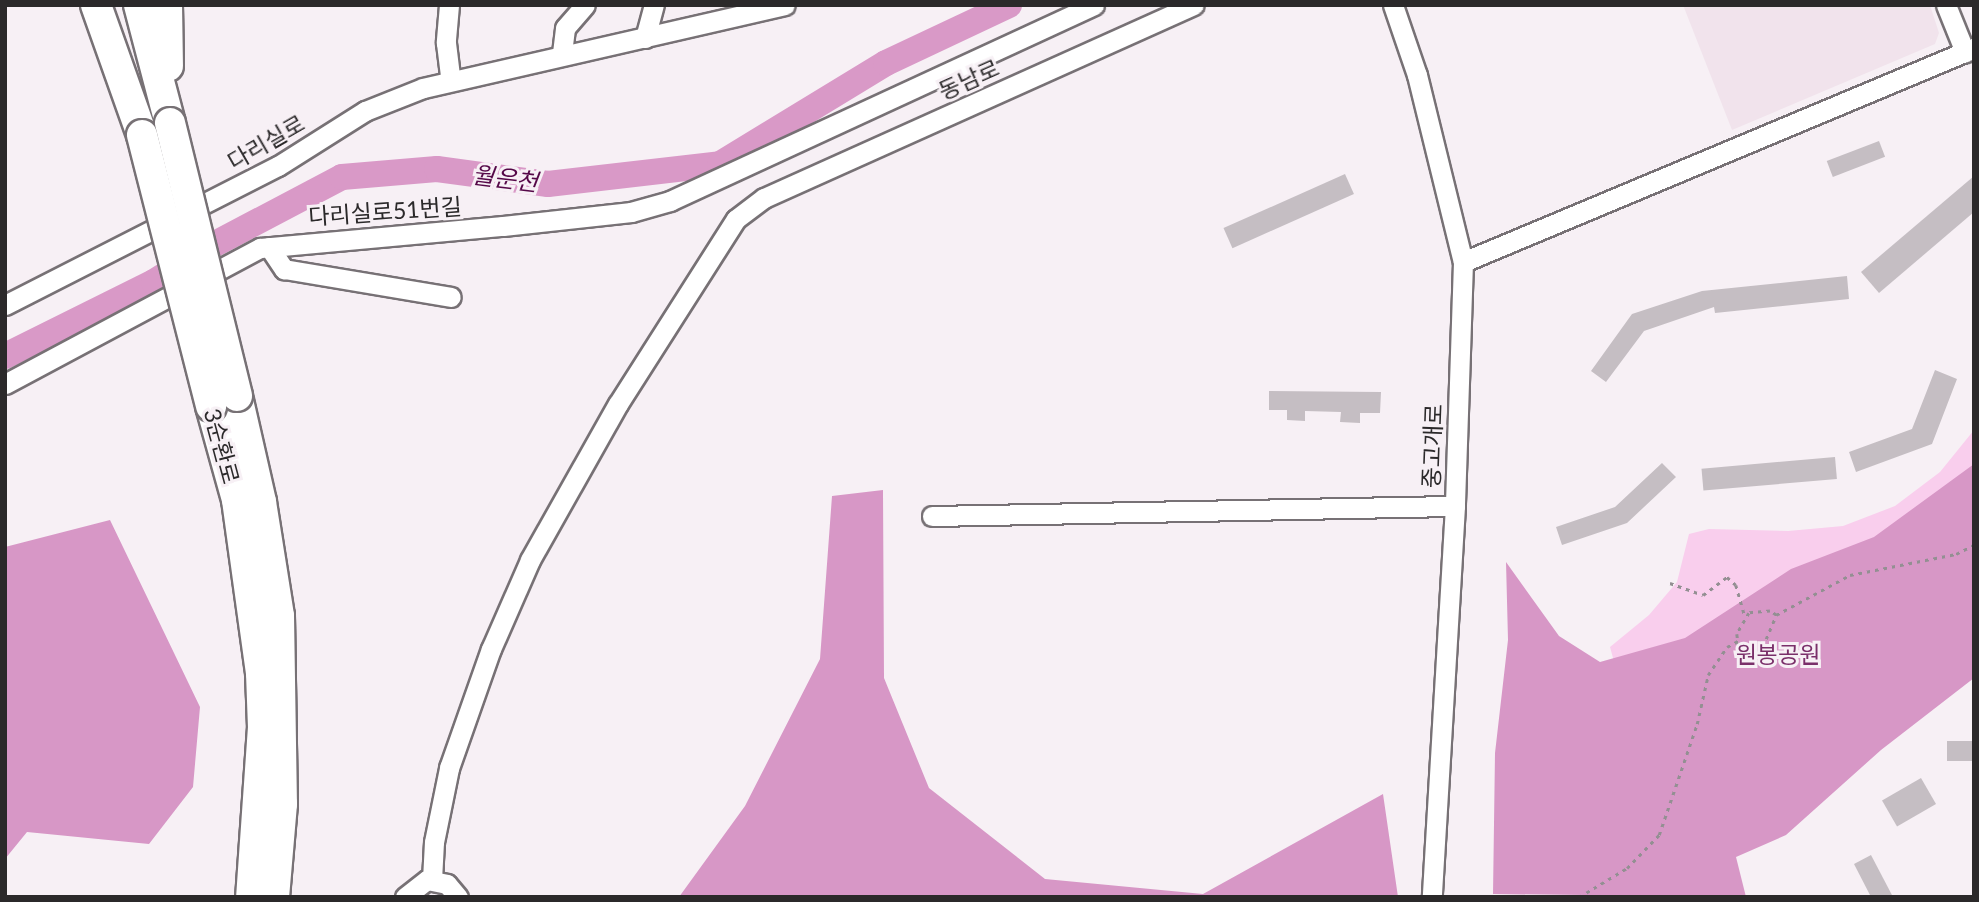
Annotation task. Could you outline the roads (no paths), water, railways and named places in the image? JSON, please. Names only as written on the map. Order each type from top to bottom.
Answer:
[{"type":"highway","points":[[96,5],[142,135]]},
{"type":"highway","name":"3순환로","points":[[110,5],[142,135],[224,401],[261,502],[279,616],[282,804],[274,897]]},
{"type":"highway","name":"3순환로","points":[[139,5],[170,123],[224,401],[261,673],[263,727],[251,897]]},
{"type":"highway","points":[[167,5],[170,123]]},
{"type":"street","points":[[449,5],[446,43],[451,81]]},
{"type":"street","points":[[562,53],[565,28],[585,5]]},
{"type":"street","points":[[645,38],[654,5]]},
{"type":"street","name":"다리실로","points":[[5,305],[278,166],[365,111],[451,81],[562,53],[645,38],[785,5]]},
{"type":"street","name":"다리실로51번길","points":[[5,384],[269,247],[631,212],[670,201],[1094,5]]},
{"type":"street","name":"동남로","points":[[432,880],[434,842],[449,768],[491,649],[530,560],[618,404],[736,219],[764,198],[1194,5]]},
{"type":"street","name":"중고개로","points":[[1393,5],[1417,75],[1463,262],[1455,506],[1433,897]]},
{"type":"street","points":[[1463,262],[1969,50],[1946,5]]},
{"type":"street","points":[[269,247],[284,269],[451,297]]},
{"type":"street","points":[[932,516],[1455,506]]},
{"type":"street","points":[[405,897],[418,883],[432,880],[447,884],[458,897]]},
{"type":"waterway","name":"월운천","points":[[5,356],[154,282],[211,246],[342,177],[437,169],[548,184],[720,164],[886,63],[1009,5]]},
{"type":"park label","name":"원봉공원","points":[[1778,654]]}]
